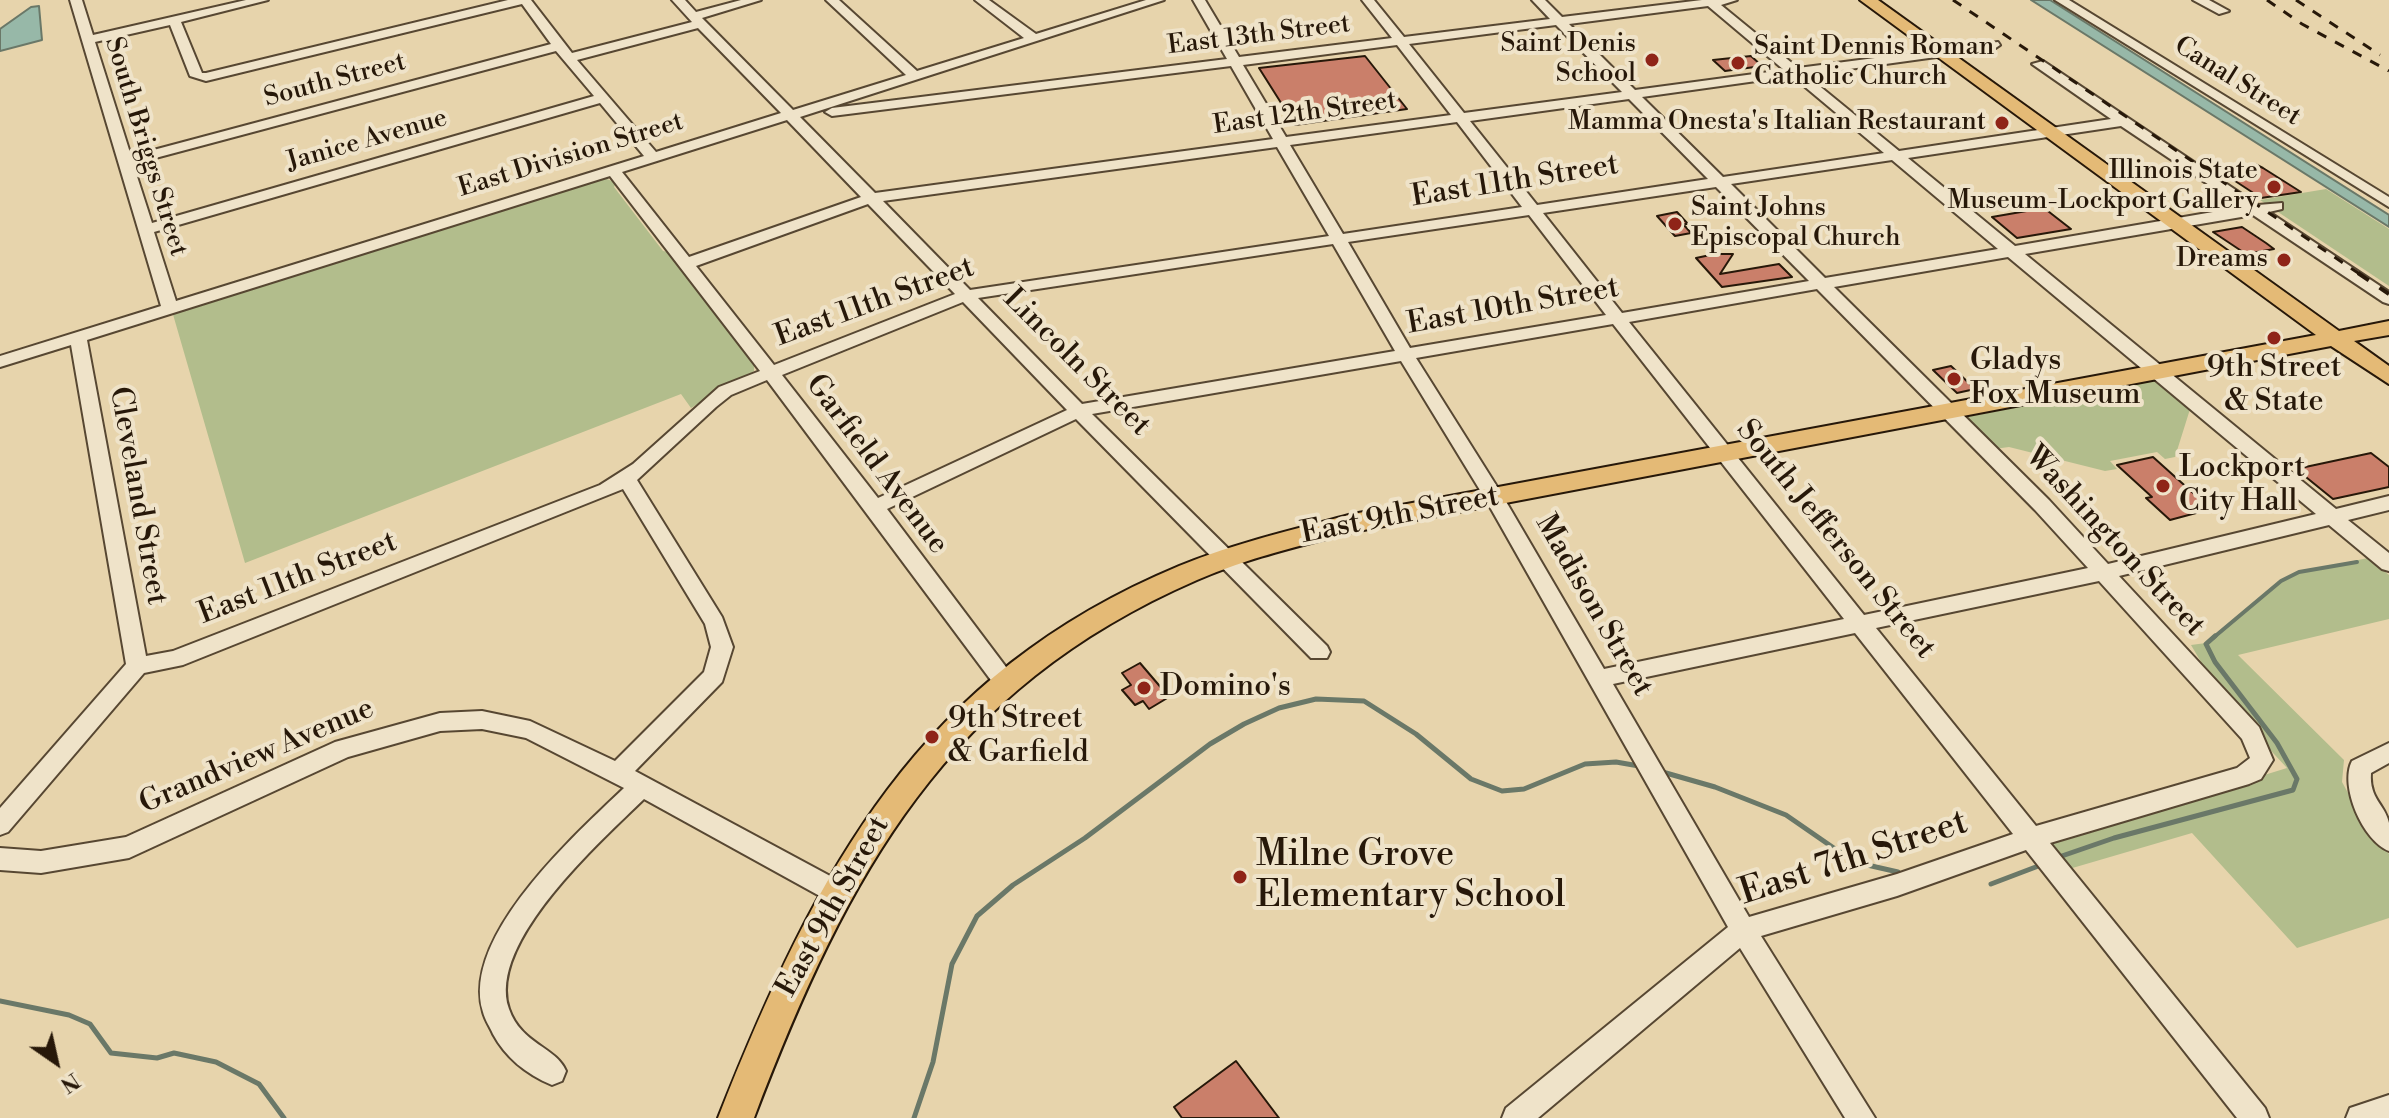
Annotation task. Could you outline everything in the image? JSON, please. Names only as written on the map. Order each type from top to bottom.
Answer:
[{"type":"main road","points":[[1868,0],[2389,377]]},
{"type":"main road","name":"East 9th Street","points":[[736,1118],[778,1009],[836,892],[915,773],[1004,681],[1073,631],[1135,596],[1222,558],[1298,535],[2389,328]]},
{"type":"street","name":"South Briggs Street","points":[[76,0],[170,308]]},
{"type":"street","points":[[87,40],[262,0]]},
{"type":"street","points":[[174,20],[197,76],[206,77],[524,0],[653,158]]},
{"type":"street","name":"Lincoln Street","points":[[678,0],[1222,558],[1319,652]]},
{"type":"street","points":[[569,58],[755,0]]},
{"type":"street","points":[[832,0],[915,76]]},
{"type":"street","points":[[981,0],[1034,39]]},
{"type":"street","name":"East Division Street","points":[[0,362],[1034,39],[1133,3],[1158,0]]},
{"type":"street","name":"Madison Street","points":[[1199,0],[1405,354],[1494,498],[1743,930],[1861,1118]]},
{"type":"street","name":"South Jefferson Street","points":[[1368,0],[1724,454],[2034,837],[2255,1118]]},
{"type":"street","name":"Washington Street","points":[[1538,0],[2105,572],[2251,734],[2262,760]]},
{"type":"street","name":"East 13th Street","points":[[792,114],[1238,63],[1731,0]]},
{"type":"street","name":"Canal Street","points":[[2061,0],[2389,203]]},
{"type":"street","points":[[2199,0],[2223,11]]},
{"type":"street","points":[[1710,1],[2389,564]]},
{"type":"street","name":"East 12th Street","points":[[686,264],[871,198],[1994,45]]},
{"type":"street","name":"South Street","points":[[124,162],[559,46]]},
{"type":"street","points":[[2038,64],[2389,299]]},
{"type":"street","name":"Janice Avenue","points":[[144,230],[603,98]]},
{"type":"street","name":"East 11th Street","points":[[137,666],[175,659],[627,480],[646,467],[675,432],[711,401],[771,372],[966,295],[2124,121]]},
{"type":"street","name":"Garfield Avenue","points":[[614,171],[875,507],[1004,681]]},
{"type":"street","points":[[2369,191],[2389,187]]},
{"type":"street","name":"East 10th Street","points":[[875,507],[1081,410],[2277,206]]},
{"type":"street","name":"Cleveland Street","points":[[78,337],[137,666]]},
{"type":"street","points":[[618,773],[714,676],[722,647],[715,623],[627,480]]},
{"type":"street","points":[[1597,679],[2105,572],[2389,503]]},
{"type":"street","points":[[0,825],[137,666]]},
{"type":"street","name":"Grandview Avenue","points":[[0,859],[41,862],[85,857],[129,847],[343,749],[440,722],[482,720],[530,730],[618,773],[836,892]]},
{"type":"street","points":[[2389,752],[2360,768],[2359,791],[2389,840]]},
{"type":"street","name":"East 7th Street","points":[[1516,1118],[1743,930],[1897,885],[2034,837],[2241,777],[2253,772],[2262,760]]},
{"type":"street","points":[[552,1071],[512,1042],[496,1013],[493,972],[508,933],[534,897],[641,786]]},
{"type":"street","points":[[2360,1118],[2389,1109]]},
{"type":"green space","points":[[605,178],[616,183],[614,187],[754,364],[754,371],[691,408],[681,394],[245,563],[172,311]]},
{"type":"green space","points":[[2326,189],[2389,229],[2389,286],[2260,200]]},
{"type":"green space","points":[[2159,380],[2191,406],[2175,457],[2165,459],[2157,452],[2110,461],[2117,469],[2105,471],[2009,447],[1994,449],[1961,418]]},
{"type":"green space","points":[[2368,558],[2389,575],[2389,619],[2238,655],[2344,760],[2342,782],[2364,822],[2389,854],[2389,918],[2297,948],[2192,833],[2069,869],[2047,842],[2287,768],[2196,670],[2204,667],[2191,645],[2206,643],[2281,581],[2299,572]]},
{"type":"shaded area","points":[[2031,0],[2050,0],[2389,215],[2389,227]]},
{"type":"shaded area","points":[[39,6],[42,40],[0,51],[0,29],[31,7]]},
{"type":"building","points":[[1365,56],[1407,109],[1295,125],[1259,68]]},
{"type":"building","name":"Saint Dennis Roman Catholic Church","points":[[1751,56],[1762,66],[1725,71],[1713,60]]},
{"type":"building","points":[[2255,164],[2301,192],[2261,198],[2226,175],[2246,171],[2240,167]]},
{"type":"building","points":[[2044,208],[2071,229],[2017,238],[1992,217]]},
{"type":"building","name":"Saint Johns Episcopal Church","points":[[1677,212],[1688,224],[1683,224],[1691,233],[1675,236],[1657,216]]},
{"type":"building","points":[[2242,227],[2274,249],[2246,254],[2213,232]]},
{"type":"building","points":[[1733,254],[1720,274],[1779,264],[1792,277],[1722,287],[1696,258]]},
{"type":"building","name":"Gladys Fox Museum","points":[[1951,366],[1975,389],[1957,393],[1933,370]]},
{"type":"building","points":[[2371,453],[2389,467],[2389,487],[2333,499],[2296,469]]},
{"type":"building","name":"Lockport City Hall","points":[[2153,457],[2211,509],[2170,520],[2146,498],[2152,497],[2117,465]]},
{"type":"building","name":"Domino's","points":[[1140,663],[1169,697],[1149,709],[1143,701],[1135,705],[1122,690],[1131,685],[1122,673]]},
{"type":"building","points":[[1236,1061],[1279,1118],[1182,1118],[1174,1107]]},
{"type":"waterway","points":[[2213,638],[2281,581],[2299,572],[2357,562]]},
{"type":"waterway","points":[[2056,858],[2114,838],[2293,790],[2297,779],[2277,743],[2215,662],[2206,644],[2215,636]]},
{"type":"waterway","points":[[914,1118],[933,1062],[952,964],[977,916],[1013,885],[1085,838],[1210,744],[1244,724],[1279,708],[1316,699],[1364,701],[1416,734],[1471,779],[1502,791],[1524,789],[1585,764],[1616,762],[1639,766]]},
{"type":"waterway","points":[[1659,771],[1715,787],[1786,815],[1854,862],[1898,872]]},
{"type":"waterway","points":[[1991,884],[2041,865]]},
{"type":"waterway","points":[[0,1001],[69,1015],[90,1024],[111,1053],[157,1058],[174,1053],[216,1062],[259,1084],[284,1118]]},
{"type":"railway","points":[[1953,0],[2361,275]]},
{"type":"railway","points":[[2267,0],[2302,24],[2389,71]]},
{"type":"railway","points":[[2296,0],[2380,55]]},
{"type":"railway","points":[[2358,273],[2389,294]]},
{"type":"place","name":"Saint Denis School","points":[[1652,60]]},
{"type":"place","name":"Saint Dennis Roman Catholic Church","points":[[1738,63]]},
{"type":"place","name":"Mamma Onesta's Italian Restaurant","points":[[2002,123]]},
{"type":"place","name":"Illinois State Museum-Lockport Gallery","points":[[2274,187]]},
{"type":"place","name":"Saint Johns Episcopal Church","points":[[1675,224]]},
{"type":"place","name":"Dreams","points":[[2284,260]]},
{"type":"place","name":"9th Street & State","points":[[2274,338]]},
{"type":"place","name":"Gladys Fox Museum","points":[[1954,379]]},
{"type":"place","name":"Lockport City Hall","points":[[2163,486]]},
{"type":"place","name":"Domino's","points":[[1144,688]]},
{"type":"place","name":"9th Street & Garfield","points":[[932,737]]},
{"type":"place","name":"Milne Grove Elementary School","points":[[1240,877]]}]
